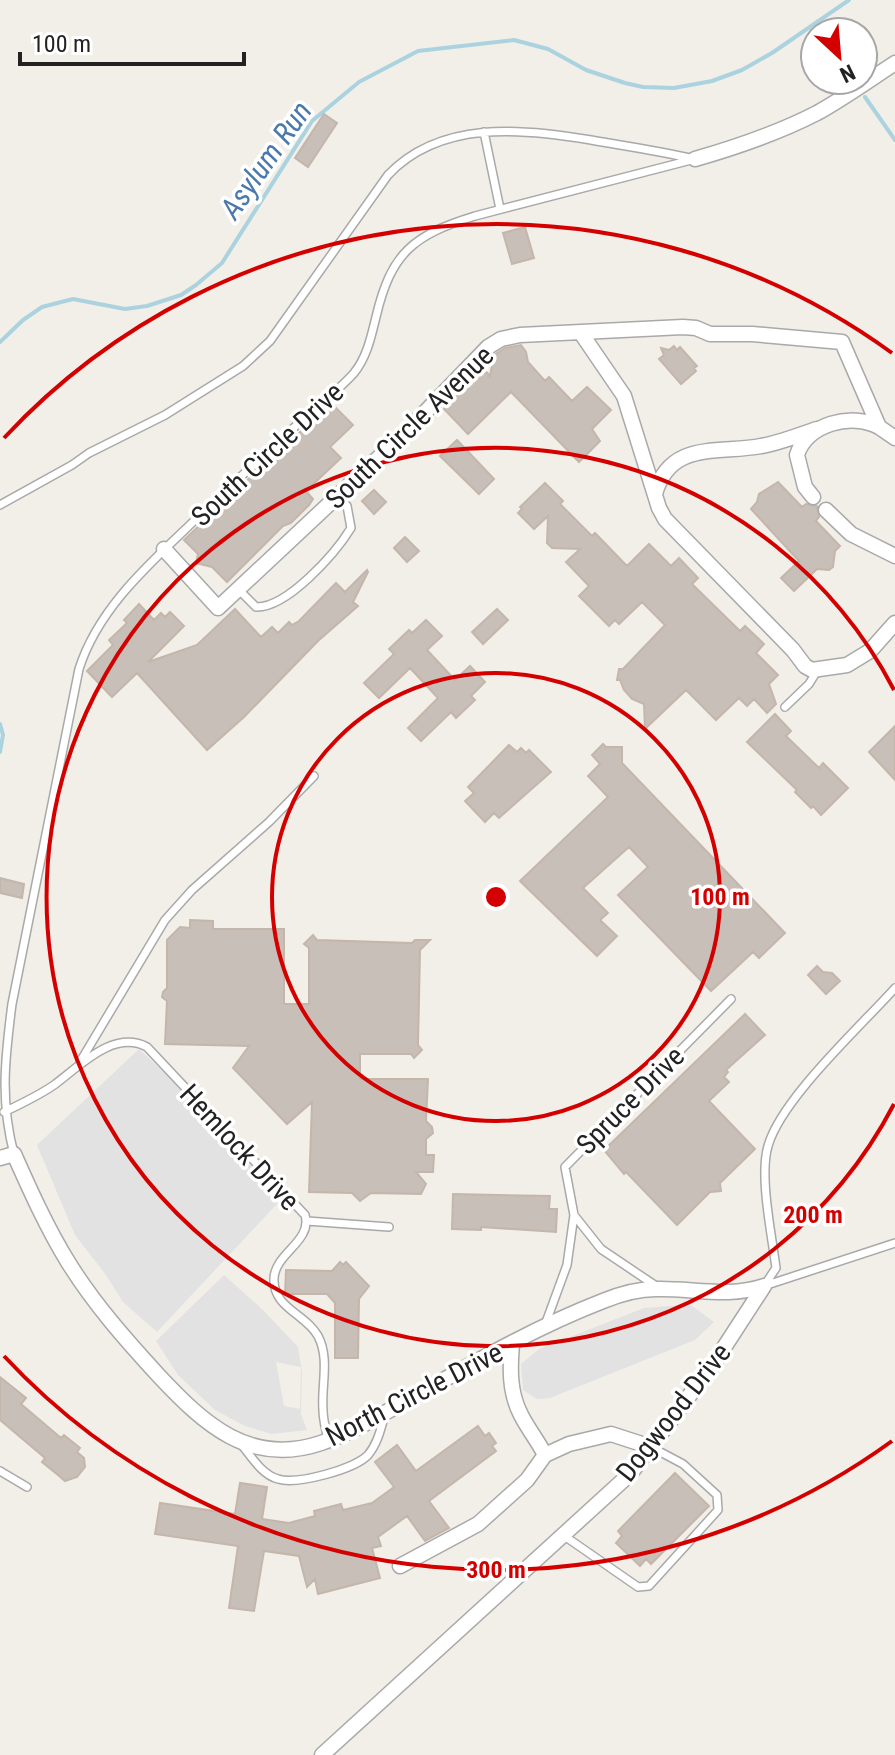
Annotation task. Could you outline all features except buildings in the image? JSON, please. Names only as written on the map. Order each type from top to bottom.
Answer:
[{"type":"street","name":"South Circle Drive","points":[[695,159],[755,140],[800,121],[895,63]]},
{"type":"street","name":"South Circle Avenue","points":[[164,549],[218,608],[406,432],[488,347],[501,339],[520,335],[683,327],[710,334],[752,334],[842,342],[879,427]]},
{"type":"street","points":[[581,333],[624,396],[659,508],[671,528],[695,548],[805,666],[817,671],[856,662],[878,644],[895,623]]},
{"type":"street","points":[[655,494],[662,474],[689,455],[712,449],[762,446],[856,420],[879,427],[895,438]]},
{"type":"street","points":[[813,497],[805,487],[797,455],[805,439],[817,429]]},
{"type":"street","points":[[826,510],[851,534],[895,556]]},
{"type":"street","name":"North Circle Drive","points":[[7,1156],[62,1253],[104,1315],[149,1365],[200,1418],[237,1440],[274,1450],[328,1440],[544,1327],[617,1296],[660,1288],[747,1292],[764,1286]]},
{"type":"street","name":"Dogwood Drive","points":[[322,1755],[630,1474],[714,1363],[764,1286]]},
{"type":"street","points":[[512,1344],[510,1376],[514,1396],[521,1415],[545,1455]]},
{"type":"street","points":[[400,1566],[478,1524],[527,1480],[545,1455],[569,1444],[611,1434],[651,1447]]},
{"type":"lane","points":[[0,505],[89,453],[165,415],[243,366],[270,341],[398,164],[426,146],[484,132],[526,129],[695,159]]},
{"type":"lane","points":[[484,132],[500,209]]},
{"type":"lane","name":"South Circle Drive","points":[[7,1156],[4,1112],[12,1004],[79,669],[85,649],[102,619],[164,549],[351,376],[366,355],[379,304],[402,255],[417,241],[437,229],[500,209],[695,159]]},
{"type":"lane","points":[[238,589],[256,607],[267,607],[282,600],[338,548],[351,528],[347,506],[339,495]]},
{"type":"lane","points":[[785,707],[809,684],[817,671]]},
{"type":"lane","points":[[80,1062],[165,920],[192,890],[269,822],[314,776]]},
{"type":"lane","points":[[764,1286],[776,1268],[765,1169],[771,1137],[792,1101],[895,988]]},
{"type":"lane","name":"Spruce Drive","points":[[544,1327],[565,1274],[572,1246],[574,1215],[565,1167],[731,999]]},
{"type":"lane","name":"Hemlock Drive","points":[[4,1112],[39,1094],[80,1062],[129,1041],[147,1047],[303,1211],[307,1221],[302,1235],[280,1262],[274,1280],[279,1299],[305,1320],[320,1342],[324,1368],[323,1409],[328,1440]]},
{"type":"lane","name":"Spruce Drive","points":[[574,1215],[601,1249],[660,1288]]},
{"type":"lane","points":[[307,1221],[340,1221],[389,1227]]},
{"type":"lane","name":"North Circle Drive","points":[[764,1286],[895,1243]]},
{"type":"lane","points":[[237,1440],[263,1470],[278,1479],[328,1474],[366,1458],[375,1445],[386,1412]]},
{"type":"lane","points":[[563,1535],[638,1587],[649,1586],[718,1510],[717,1495],[683,1464],[651,1447]]},
{"type":"lane","points":[[0,1471],[27,1487]]},
{"type":"shaded area","points":[[139,1049],[290,1190],[157,1332],[123,1302],[75,1235],[37,1145]]},
{"type":"shaded area","points":[[224,1275],[298,1347],[302,1372],[301,1414],[307,1430],[272,1434],[245,1426],[215,1410],[178,1375],[156,1341]],"holes":[[[276,1362],[301,1367],[300,1409],[284,1406]]]},
{"type":"shaded area","points":[[688,1303],[714,1322],[695,1340],[550,1398],[537,1399],[523,1390],[521,1364],[539,1349],[644,1308]]},
{"type":"waterway","name":"Asylum Run","points":[[0,342],[42,307],[73,299],[125,309],[147,306],[181,295],[196,285],[222,263],[312,121],[359,82],[418,51],[514,40],[548,49],[586,70],[625,83],[674,88],[712,81],[742,70],[849,0]]},
{"type":"waterway","points":[[865,97],[895,140]]},
{"type":"waterway","name":"Asylum Run","points":[[0,724],[3,735],[0,752]]}]
